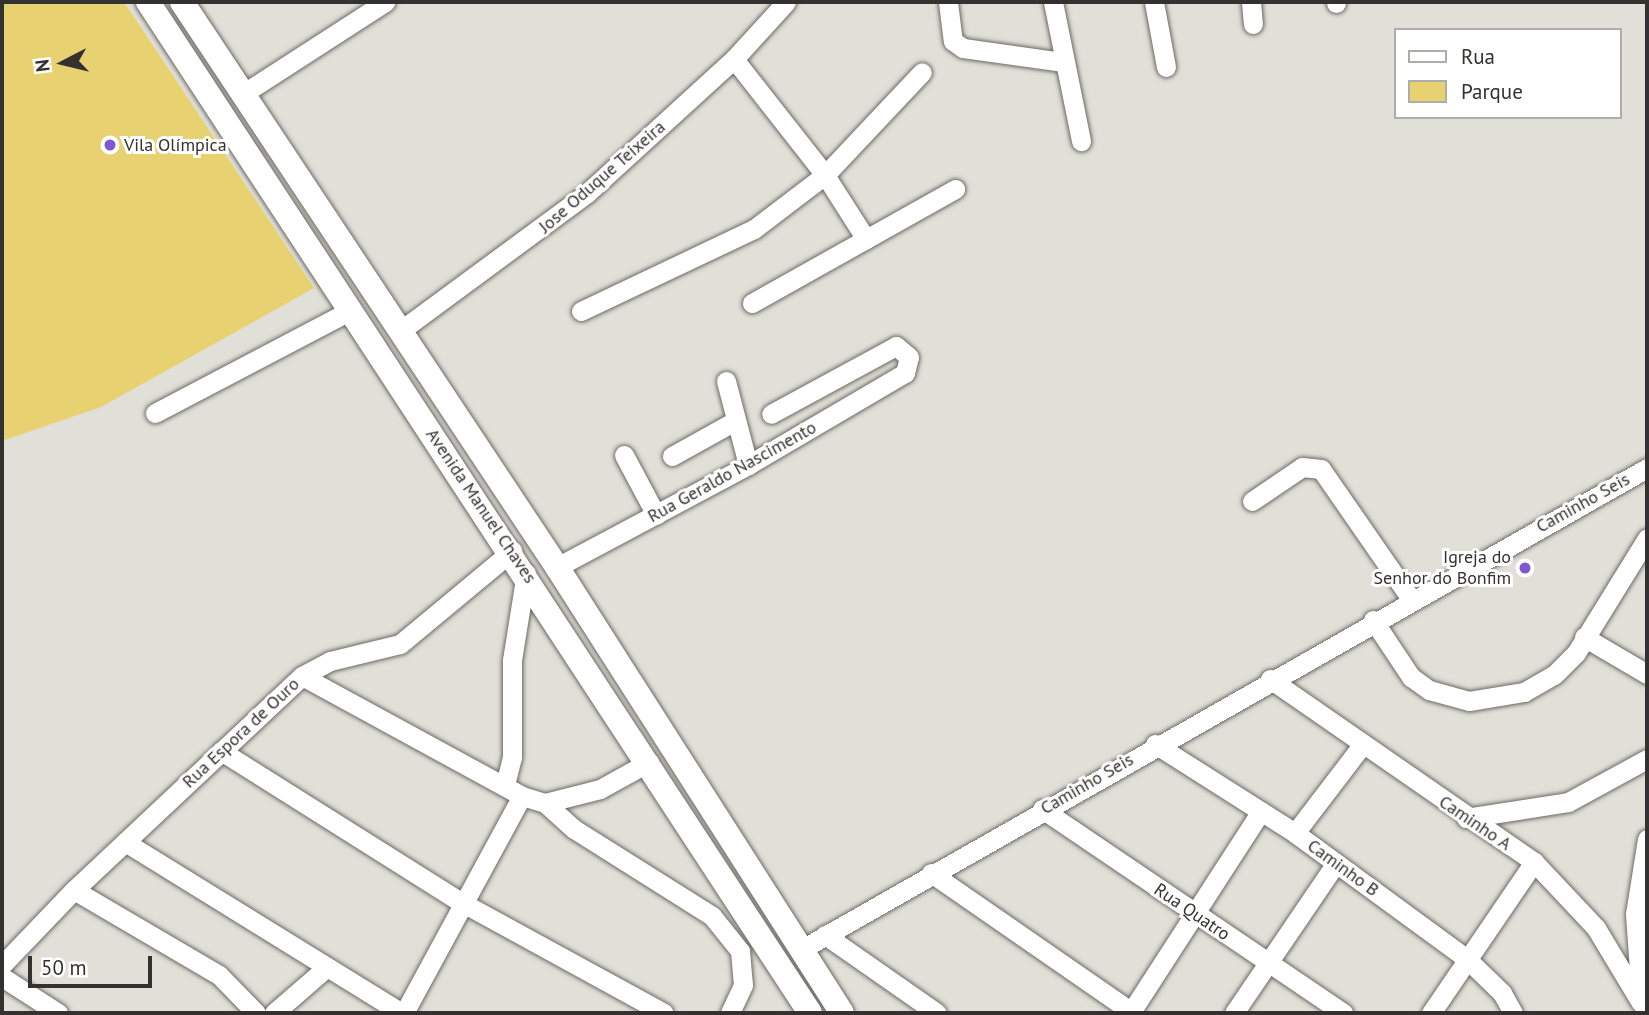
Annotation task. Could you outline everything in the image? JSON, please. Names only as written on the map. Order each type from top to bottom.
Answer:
[{"type":"main road","name":"Avenida Manuel Chaves","points":[[148,2],[349,311],[512,551],[810,1013]]},
{"type":"main road","name":"Avenida Manuel Chaves","points":[[182,2],[557,567],[842,1013]]},
{"type":"street","points":[[243,93],[385,2]]},
{"type":"street","name":"Jose Oduque Teixeira","points":[[400,331],[587,193],[734,59],[786,2]]},
{"type":"street","points":[[948,2],[953,41],[960,47],[1062,62]]},
{"type":"street","points":[[1053,2],[1062,62],[1081,141]]},
{"type":"street","points":[[1154,2],[1166,68]]},
{"type":"street","points":[[1251,2],[1253,24]]},
{"type":"street","points":[[734,59],[825,175],[866,239]]},
{"type":"street","points":[[581,311],[754,229],[825,175],[922,72]]},
{"type":"street","points":[[752,303],[955,189]]},
{"type":"street","points":[[155,413],[349,311]]},
{"type":"street","name":"Rua Geraldo Nascimento","points":[[557,567],[748,465],[905,373],[911,360],[896,346],[771,414]]},
{"type":"street","points":[[726,381],[733,422],[748,465]]},
{"type":"street","points":[[672,456],[733,422]]},
{"type":"street","points":[[624,455],[656,515]]},
{"type":"street","points":[[1252,501],[1302,467],[1321,469],[1411,599]]},
{"type":"street","name":"Caminho Seis","points":[[802,950],[1155,744],[1647,468]]},
{"type":"street","points":[[1373,620],[1411,677],[1448,698],[1469,701],[1534,687],[1554,675],[1584,637],[1647,538]]},
{"type":"street","name":"Rua Espora de Ouro","points":[[2,965],[74,890],[302,676],[330,661],[400,644],[512,551]]},
{"type":"street","points":[[505,785],[512,757],[513,647],[526,573]]},
{"type":"street","points":[[1584,637],[1647,674]]},
{"type":"street","points":[[302,676],[522,796],[545,803],[574,829],[729,931],[743,970],[730,1013]]},
{"type":"street","name":"Caminho A","points":[[1270,679],[1466,818],[1534,862],[1596,928],[1642,1008]]},
{"type":"street","name":"Caminho B","points":[[1155,744],[1295,834],[1467,959],[1502,993],[1513,1013]]},
{"type":"street","points":[[1295,834],[1362,745]]},
{"type":"street","points":[[221,751],[461,902],[664,1013]]},
{"type":"street","points":[[1466,818],[1567,802],[1647,759]]},
{"type":"street","points":[[545,803],[600,789],[649,762]]},
{"type":"street","points":[[125,842],[403,1013],[461,902],[522,796]]},
{"type":"street","name":"Rua Quatro","points":[[1042,809],[1268,965],[1343,1013]]},
{"type":"street","points":[[930,873],[1132,1013],[1261,811]]},
{"type":"street","points":[[1642,1008],[1635,914],[1647,839]]},
{"type":"street","points":[[1431,1013],[1534,862]]},
{"type":"street","points":[[1234,1013],[1336,863]]},
{"type":"street","points":[[74,890],[219,975],[256,1013]]},
{"type":"street","points":[[825,935],[937,1013]]},
{"type":"street","points":[[274,1013],[327,967]]},
{"type":"street","points":[[2,976],[58,1013]]},
{"type":"green space","name":"Vila Olímpica","points":[[2,2],[124,2],[314,288],[101,407],[2,441]]},
{"type":"place","name":"Vila Olímpica","points":[[110,145]]},
{"type":"place","name":"Igreja do Senhor do Bonfim","points":[[1525,568]]}]
